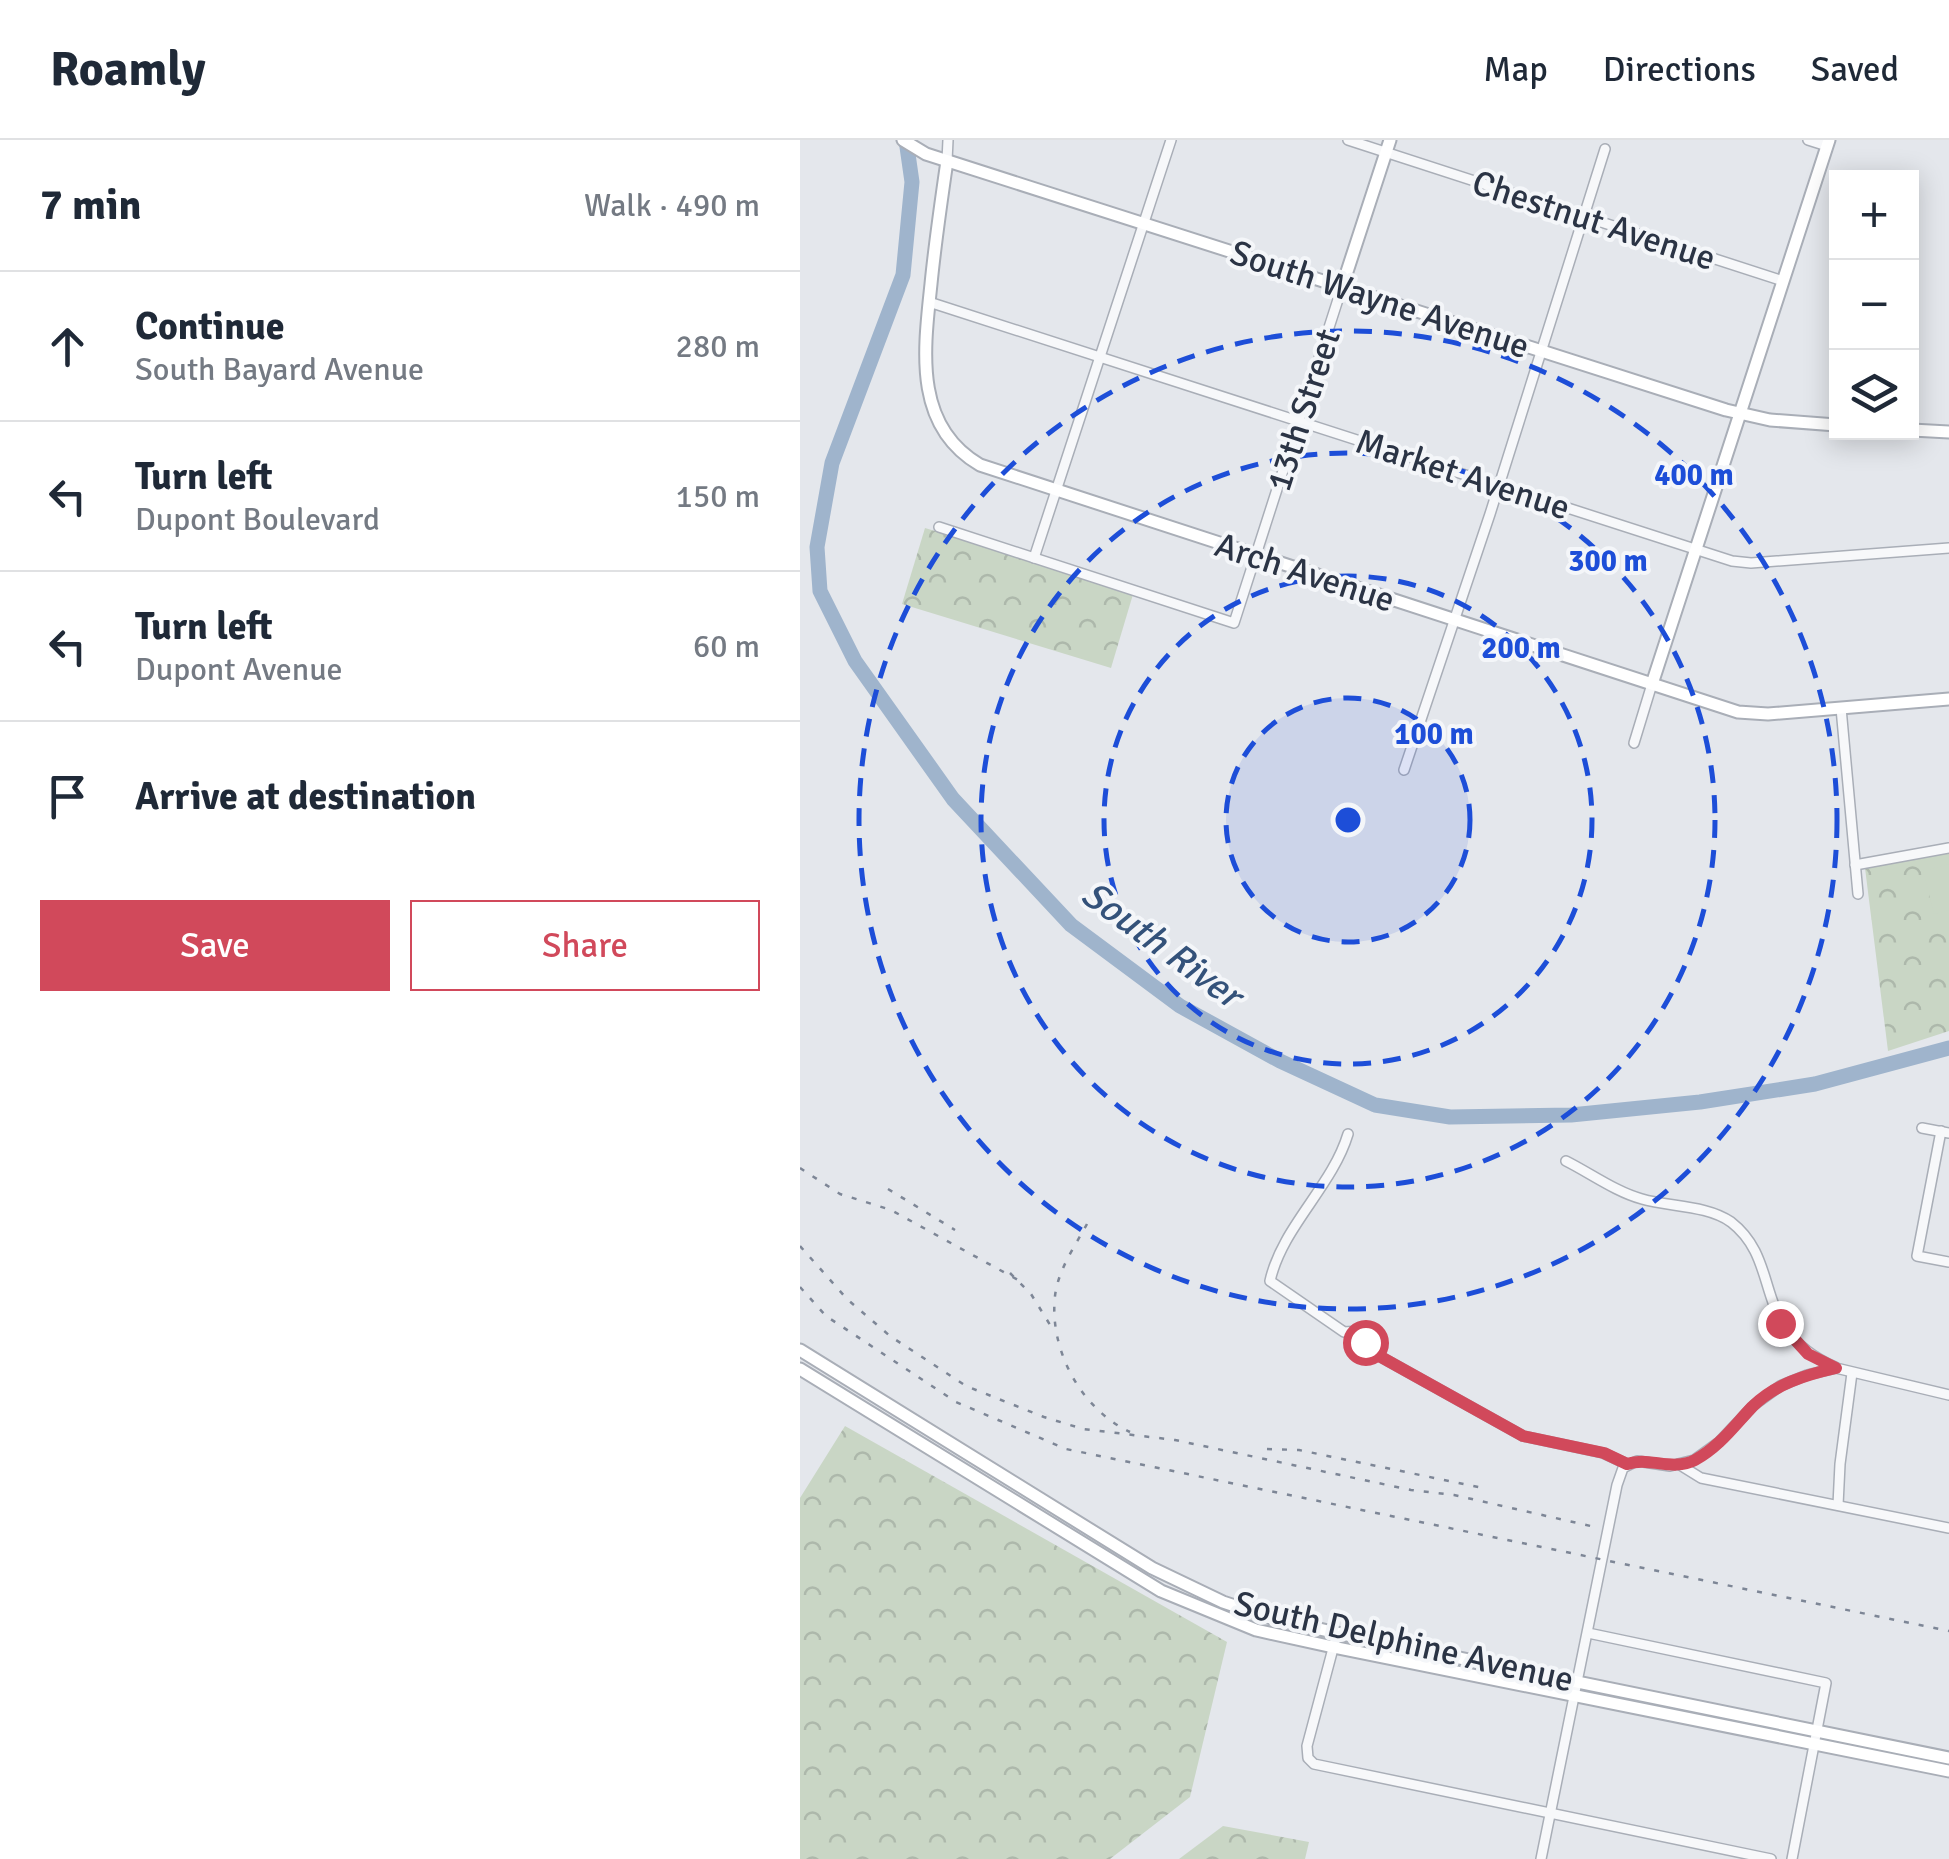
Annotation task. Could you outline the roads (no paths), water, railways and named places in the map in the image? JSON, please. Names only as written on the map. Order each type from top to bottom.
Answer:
[{"type":"main road","name":"South Wayne Avenue","points":[[903,140],[947,161],[1740,414],[1829,425]]},
{"type":"main road","points":[[1652,684],[1828,143]]},
{"type":"main road","name":"13th Street","points":[[1342,287],[1388,146]]},
{"type":"main road","name":"Arch Avenue","points":[[947,161],[924,354],[926,380],[946,436],[960,452],[980,465],[1754,714],[1949,699]]},
{"type":"main road","points":[[1919,430],[1949,432]]},
{"type":"main road","name":"South Delphine Avenue","points":[[800,1350],[1152,1568],[1223,1602],[1271,1618],[1949,1758]]},
{"type":"main road","name":"South Delphine Avenue","points":[[800,1369],[1161,1592],[1256,1630],[1949,1771]]},
{"type":"street","points":[[947,161],[948,140]]},
{"type":"street","points":[[939,526],[1034,558],[1171,140]]},
{"type":"street","name":"Chestnut Avenue","points":[[1348,140],[1388,146],[1783,281]]},
{"type":"street","points":[[1808,140],[1828,143]]},
{"type":"street","points":[[1404,770],[1605,149]]},
{"type":"street","name":"13th Street","points":[[1034,558],[1234,623],[1342,287]]},
{"type":"street","name":"Market Avenue","points":[[929,302],[1732,561],[1751,563],[1949,548]]},
{"type":"street","points":[[1634,742],[1652,684]]},
{"type":"street","points":[[1840,708],[1858,894]]},
{"type":"street","points":[[1855,865],[1949,848]]},
{"type":"street","points":[[1922,1128],[1945,1132],[1917,1256],[1949,1262]]},
{"type":"street","points":[[1348,1134],[1328,1176],[1274,1266],[1270,1281],[1344,1332],[1360,1331],[1372,1352],[1517,1434],[1604,1453],[1627,1464],[1637,1461],[1680,1465],[1707,1452],[1780,1386],[1836,1368]]},
{"type":"street","points":[[1566,1161],[1637,1198],[1710,1213],[1730,1222],[1752,1248],[1780,1323],[1808,1354],[1852,1374],[1949,1395]]},
{"type":"street","points":[[1838,1505],[1852,1374]]},
{"type":"street","points":[[1541,1859],[1617,1485],[1627,1464]]},
{"type":"street","points":[[1680,1465],[1700,1478],[1949,1528]]},
{"type":"street","points":[[1337,1632],[1318,1692],[1307,1746],[1308,1758],[1314,1764],[1772,1859]]},
{"type":"street","points":[[1588,1633],[1827,1685],[1792,1859]]},
{"type":"waterway","name":"South River","points":[[906,140],[912,182],[903,275],[832,463],[817,547],[820,591],[855,661],[953,799],[1071,925],[1180,1006],[1280,1061],[1375,1105],[1450,1117],[1571,1115],[1700,1102],[1815,1084],[1949,1048]]},
{"type":"railway","points":[[800,1168],[840,1194],[891,1210],[1018,1280]]},
{"type":"railway","points":[[888,1189],[955,1230]]},
{"type":"railway","points":[[1087,1224],[1057,1286],[1057,1337],[1083,1393],[1112,1422],[1130,1432]]},
{"type":"railway","points":[[800,1246],[847,1299],[890,1336],[966,1386],[1044,1417],[1083,1429],[1175,1440],[1595,1527]]},
{"type":"railway","points":[[1010,1273],[1031,1294],[1052,1328]]},
{"type":"railway","points":[[800,1287],[826,1316],[956,1402],[1066,1449],[1949,1631]]},
{"type":"railway","points":[[1267,1449],[1299,1450],[1483,1488]]}]
